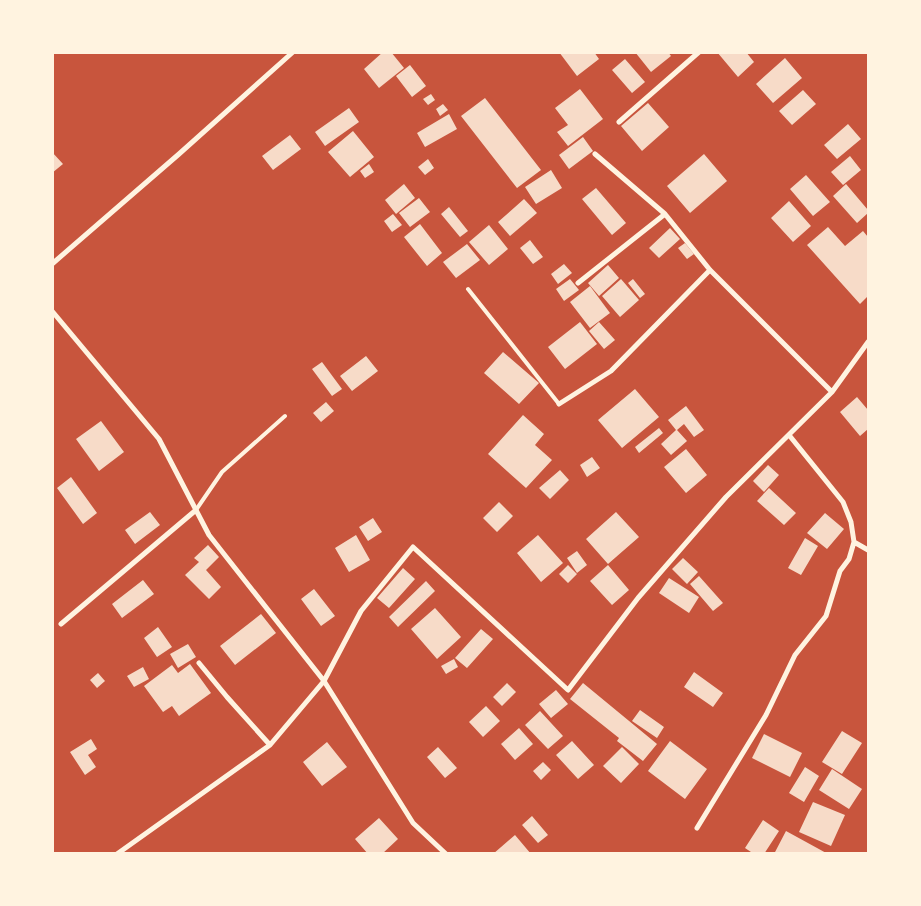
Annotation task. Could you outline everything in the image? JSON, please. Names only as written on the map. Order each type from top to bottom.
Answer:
[{"type":"street","points":[[52,264],[293,52]]},
{"type":"street","points":[[619,122],[699,52]]},
{"type":"street","points":[[595,154],[665,214],[710,270],[832,392]]},
{"type":"street","points":[[578,282],[665,214]]},
{"type":"street","points":[[558,404],[611,371],[710,270]]},
{"type":"street","points":[[52,311],[159,439],[209,535],[324,681],[413,823],[446,854]]},
{"type":"street","points":[[117,854],[270,746],[324,681],[362,611],[413,548],[568,690],[644,591],[726,497],[832,392],[868,342]]},
{"type":"street","points":[[698,828],[766,715],[795,655],[826,616],[840,571],[849,559],[854,542],[851,522],[843,502],[789,435]]},
{"type":"street","points":[[61,624],[196,510]]},
{"type":"street","points":[[854,542],[868,550]]},
{"type":"street","points":[[199,663],[270,746]]},
{"type":"lane","points":[[468,289],[558,404]]},
{"type":"lane","points":[[196,510],[222,472],[285,416]]},
{"type":"building","points":[[383,52],[391,52],[404,68],[379,88],[364,69]]},
{"type":"building","points":[[559,52],[594,52],[599,59],[577,76]]},
{"type":"building","points":[[635,52],[668,52],[671,56],[651,72]]},
{"type":"building","points":[[717,52],[746,52],[754,62],[738,77]]},
{"type":"building","points":[[785,58],[802,78],[773,103],[756,84]]},
{"type":"building","points":[[625,59],[645,82],[632,93],[612,70]]},
{"type":"building","points":[[410,65],[426,86],[412,97],[396,76]]},
{"type":"building","points":[[580,89],[603,119],[568,146],[557,132],[568,125],[555,108]]},
{"type":"building","points":[[803,90],[816,104],[792,125],[779,111]]},
{"type":"building","points":[[431,94],[435,100],[428,105],[423,99]]},
{"type":"building","points":[[485,98],[541,170],[517,188],[461,116]]},
{"type":"building","points":[[648,103],[669,127],[642,151],[621,126]]},
{"type":"building","points":[[443,104],[448,110],[440,116],[436,109]]},
{"type":"building","points":[[349,108],[359,122],[325,146],[315,132]]},
{"type":"building","points":[[449,114],[457,129],[425,147],[417,133]]},
{"type":"building","points":[[848,124],[861,139],[837,159],[824,145]]},
{"type":"building","points":[[353,131],[374,157],[350,177],[328,152]]},
{"type":"building","points":[[290,135],[301,149],[273,170],[262,156]]},
{"type":"building","points":[[583,137],[593,151],[569,169],[559,155]]},
{"type":"building","points":[[52,152],[63,164],[52,173]]},
{"type":"building","points":[[704,154],[727,181],[690,213],[667,186]]},
{"type":"building","points":[[850,156],[861,170],[843,185],[831,172]]},
{"type":"building","points":[[428,159],[434,168],[425,175],[418,167]]},
{"type":"building","points":[[369,164],[374,172],[365,178],[360,171]]},
{"type":"building","points":[[551,170],[562,188],[536,204],[525,187]]},
{"type":"building","points":[[806,175],[830,202],[813,216],[790,189]]},
{"type":"building","points":[[404,184],[415,198],[396,214],[385,200]]},
{"type":"building","points":[[846,184],[868,210],[868,213],[857,223],[833,196]]},
{"type":"building","points":[[596,188],[626,223],[612,235],[582,199]]},
{"type":"building","points":[[419,198],[430,212],[410,227],[399,213]]},
{"type":"building","points":[[524,199],[537,213],[510,236],[498,222]]},
{"type":"building","points":[[789,201],[811,226],[793,242],[771,218]]},
{"type":"building","points":[[449,207],[468,231],[460,237],[441,214]]},
{"type":"building","points":[[393,214],[402,225],[392,232],[384,221]]},
{"type":"building","points":[[420,224],[442,253],[427,266],[404,237]]},
{"type":"building","points":[[489,225],[508,249],[489,265],[469,242]]},
{"type":"building","points":[[828,227],[845,246],[863,231],[868,237],[868,296],[860,304],[807,245]]},
{"type":"building","points":[[670,228],[680,239],[659,258],[649,248]]},
{"type":"building","points":[[530,240],[543,257],[533,264],[520,248]]},
{"type":"building","points":[[685,243],[694,254],[687,259],[678,248]]},
{"type":"building","points":[[467,244],[480,260],[456,278],[443,262]]},
{"type":"building","points":[[564,264],[572,273],[558,284],[551,274]]},
{"type":"building","points":[[608,265],[619,278],[599,296],[588,283]]},
{"type":"building","points":[[570,279],[579,290],[564,301],[556,289]]},
{"type":"building","points":[[621,279],[639,300],[620,317],[602,296]]},
{"type":"building","points":[[633,279],[645,294],[640,298],[628,283]]},
{"type":"building","points":[[590,286],[610,313],[590,328],[570,302]]},
{"type":"building","points":[[580,322],[597,344],[565,369],[548,347]]},
{"type":"building","points":[[599,322],[615,340],[604,349],[589,331]]},
{"type":"building","points":[[503,352],[539,383],[519,404],[484,373]]},
{"type":"building","points":[[366,356],[378,371],[352,391],[340,376]]},
{"type":"building","points":[[322,362],[342,389],[332,396],[312,369]]},
{"type":"building","points":[[635,389],[659,417],[622,448],[598,420]]},
{"type":"building","points":[[857,397],[868,410],[868,429],[860,436],[840,412]]},
{"type":"building","points":[[326,402],[334,411],[321,422],[313,413]]},
{"type":"building","points":[[686,406],[704,430],[694,437],[684,424],[677,430],[687,441],[671,455],[661,444],[676,430],[668,420]]},
{"type":"building","points":[[523,415],[544,434],[535,445],[552,460],[526,488],[488,454]]},
{"type":"building","points":[[101,421],[124,452],[99,471],[76,439]]},
{"type":"building","points":[[659,428],[663,433],[639,453],[635,447]]},
{"type":"building","points":[[686,449],[707,475],[686,493],[664,467]]},
{"type":"building","points":[[592,457],[600,468],[587,477],[580,465]]},
{"type":"building","points":[[768,465],[779,475],[764,492],[753,481]]},
{"type":"building","points":[[560,470],[569,480],[550,499],[539,488]]},
{"type":"building","points":[[71,477],[97,513],[83,524],[57,488]]},
{"type":"building","points":[[769,488],[796,513],[784,525],[757,501]]},
{"type":"building","points":[[499,502],[513,516],[497,532],[483,518]]},
{"type":"building","points":[[150,512],[160,525],[135,544],[125,530]]},
{"type":"building","points":[[616,512],[639,537],[608,564],[586,539]]},
{"type":"building","points":[[825,513],[844,529],[827,549],[807,533]]},
{"type":"building","points":[[373,518],[382,532],[368,541],[359,527]]},
{"type":"building","points":[[356,535],[370,560],[349,572],[335,548]]},
{"type":"building","points":[[538,535],[563,563],[541,582],[517,553]]},
{"type":"building","points":[[805,538],[818,546],[801,575],[788,568]]},
{"type":"building","points":[[208,545],[219,557],[206,570],[221,587],[209,599],[185,575],[199,562],[194,558]]},
{"type":"building","points":[[577,551],[587,565],[577,573],[567,558]]},
{"type":"building","points":[[683,558],[698,572],[687,584],[672,569]]},
{"type":"building","points":[[568,565],[577,574],[568,583],[559,574]]},
{"type":"building","points":[[608,565],[629,590],[612,605],[590,581]]},
{"type":"building","points":[[403,568],[415,579],[389,608],[377,598]]},
{"type":"building","points":[[699,576],[723,603],[713,611],[690,584]]},
{"type":"building","points":[[669,578],[699,597],[689,613],[659,593]]},
{"type":"building","points":[[143,580],[154,594],[122,618],[112,604]]},
{"type":"building","points":[[426,581],[435,591],[398,627],[389,617]]},
{"type":"building","points":[[314,589],[335,616],[321,626],[301,599]]},
{"type":"building","points":[[435,608],[461,637],[437,659],[411,629]]},
{"type":"building","points":[[261,614],[276,633],[235,665],[220,646]]},
{"type":"building","points":[[158,627],[172,647],[157,657],[144,638]]},
{"type":"building","points":[[481,629],[493,639],[467,668],[455,658]]},
{"type":"building","points":[[188,644],[196,657],[178,668],[170,654]]},
{"type":"building","points":[[454,659],[458,667],[446,674],[441,666]]},
{"type":"building","points":[[190,664],[211,693],[179,716],[172,706],[163,712],[144,686],[172,665],[178,673]]},
{"type":"building","points":[[143,667],[149,679],[134,687],[127,676]]},
{"type":"building","points":[[694,672],[723,693],[713,707],[684,687]]},
{"type":"building","points":[[98,673],[105,681],[97,688],[90,680]]},
{"type":"building","points":[[507,683],[516,692],[502,706],[493,697]]},
{"type":"building","points":[[583,683],[657,744],[643,761],[617,741],[619,738],[570,699]]},
{"type":"building","points":[[556,690],[568,704],[551,718],[539,704]]},
{"type":"building","points":[[486,706],[500,721],[483,737],[469,722]]},
{"type":"building","points":[[640,710],[664,727],[657,738],[632,721]]},
{"type":"building","points":[[540,711],[563,736],[548,749],[525,725]]},
{"type":"building","points":[[519,728],[533,744],[515,760],[501,744]]},
{"type":"building","points":[[842,731],[862,743],[842,774],[822,762]]},
{"type":"building","points":[[764,734],[802,753],[790,777],[752,758]]},
{"type":"building","points":[[91,739],[97,749],[88,755],[96,767],[85,775],[70,752]]},
{"type":"building","points":[[572,741],[594,765],[578,779],[556,755]]},
{"type":"building","points":[[670,741],[707,769],[685,799],[648,771]]},
{"type":"building","points":[[327,742],[347,767],[322,786],[303,762]]},
{"type":"building","points":[[438,747],[457,768],[445,778],[427,757]]},
{"type":"building","points":[[622,747],[639,764],[621,783],[603,766]]},
{"type":"building","points":[[543,762],[551,770],[541,780],[533,771]]},
{"type":"building","points":[[805,767],[819,776],[804,802],[789,793]]},
{"type":"building","points":[[832,769],[862,789],[849,809],[819,790]]},
{"type":"building","points":[[813,802],[845,815],[831,846],[799,832]]},
{"type":"building","points":[[532,816],[548,835],[538,843],[522,825]]},
{"type":"building","points":[[379,818],[398,839],[382,854],[368,854],[355,839]]},
{"type":"building","points":[[763,820],[779,831],[764,854],[754,854],[745,848]]},
{"type":"building","points":[[786,831],[828,854],[774,854]]},
{"type":"building","points":[[515,835],[531,854],[493,854]]}]
